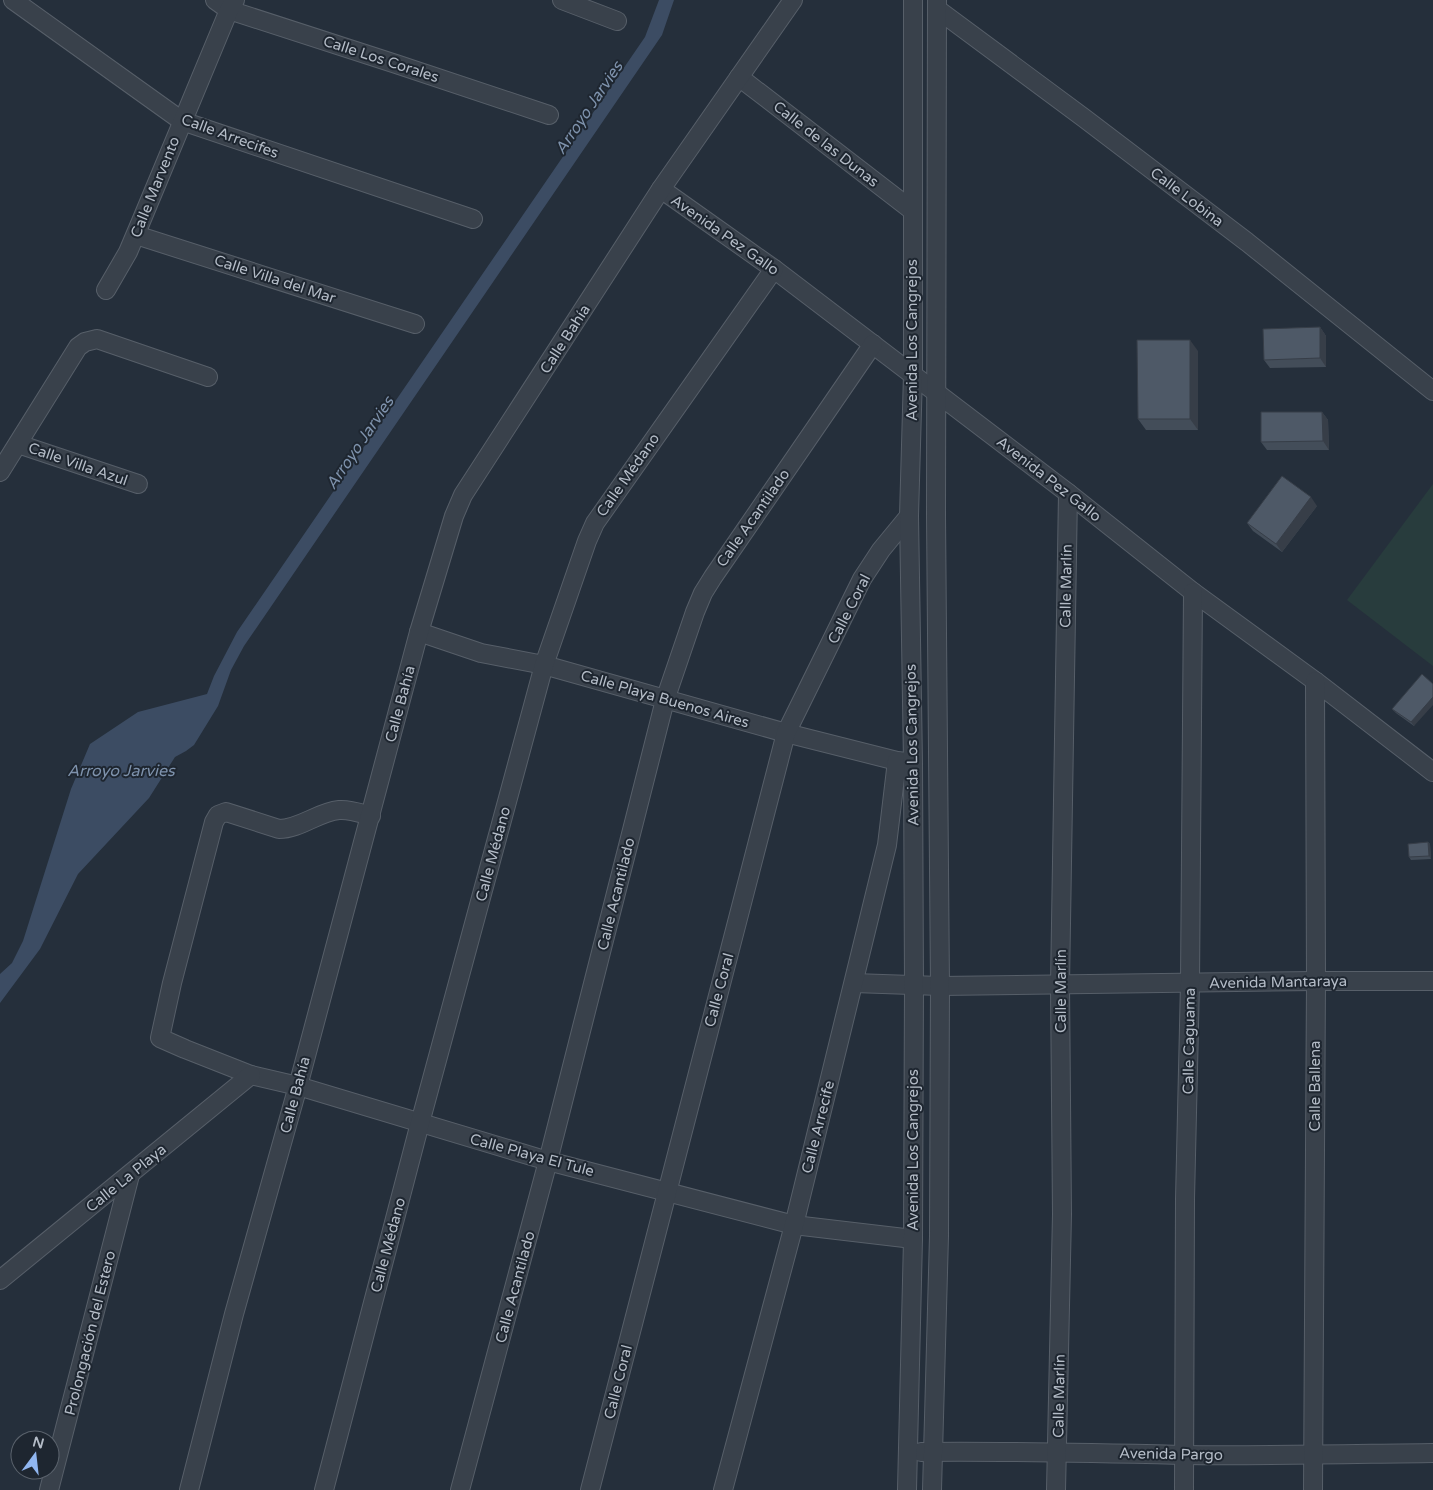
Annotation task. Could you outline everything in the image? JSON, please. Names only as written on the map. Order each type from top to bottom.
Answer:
[{"type":"street","name":"Calle Arrecifes","points":[[14,0],[182,121],[472,219]]},
{"type":"street","points":[[562,0],[616,21]]},
{"type":"street","name":"Calle Bahía","points":[[189,1490],[234,1314],[298,1086],[419,632],[454,516],[464,495],[661,189],[793,0]]},
{"type":"street","name":"Avenida Los Cangrejos","points":[[907,1490],[913,1240],[914,986],[905,762],[913,374],[913,0]]},
{"type":"street","name":"Calle Marvento","points":[[106,290],[136,235],[182,121],[226,3]]},
{"type":"street","name":"Calle Los Corales","points":[[226,3],[396,64],[549,115]]},
{"type":"street","name":"Avenida Los Cangrejos","points":[[932,1490],[939,1236],[940,986],[936,544],[937,4]]},
{"type":"street","name":"Calle Lobina","points":[[937,4],[1247,242],[1433,391]]},
{"type":"street","name":"Calle de las Dunas","points":[[740,77],[913,211]]},
{"type":"street","name":"Avenida Pez Gallo","points":[[661,189],[774,269],[1068,493],[1193,592],[1433,772]]},
{"type":"street","name":"Calle Villa del Mar","points":[[136,235],[415,324]]},
{"type":"street","name":"Calle Médano","points":[[324,1490],[420,1123],[544,665],[587,541],[595,522],[774,269]]},
{"type":"street","points":[[0,472],[78,347],[84,342],[97,339],[208,377]]},
{"type":"street","name":"Calle Acantilado","points":[[460,1490],[548,1161],[665,700],[695,612],[703,593],[873,344]]},
{"type":"street","name":"Calle Villa Azul","points":[[18,444],[138,484]]},
{"type":"street","name":"Calle Marlín","points":[[1056,1490],[1062,1214],[1060,985],[1068,493]]},
{"type":"street","name":"Calle Coral","points":[[590,1490],[786,733],[862,579],[881,550],[909,516]]},
{"type":"street","name":"Calle Caguama","points":[[1184,1490],[1185,1199],[1190,983],[1193,592]]},
{"type":"street","name":"Calle Playa Buenos Aires","points":[[419,632],[481,653],[544,665],[786,733],[905,762]]},
{"type":"street","name":"Calle Ballena","points":[[1313,1490],[1316,981],[1314,681]]},
{"type":"street","name":"Calle Arrecife","points":[[723,1490],[794,1225],[854,983],[905,762]]},
{"type":"street","name":"Calle Playa El Tule","points":[[370,816],[340,810],[329,812],[287,829],[279,829],[226,812],[218,815],[214,822],[160,1038],[185,1050],[252,1075],[298,1086],[548,1161],[794,1225],[913,1240]]},
{"type":"street","name":"Avenida Mantaraya","points":[[854,983],[940,986],[1433,981]]},
{"type":"street","name":"Calle La Playa","points":[[0,1280],[252,1075]]},
{"type":"street","name":"Prolongación del Estero","points":[[49,1490],[130,1175]]},
{"type":"street","name":"Avenida Pargo","points":[[908,1452],[1058,1452],[1184,1455],[1433,1453]]},
{"type":"green space","points":[[1433,484],[1433,666],[1347,600]]},
{"type":"water","name":"Arroyo Jarvies","points":[[659,0],[674,0],[662,35],[244,646],[231,670],[218,706],[194,745],[175,757],[149,798],[78,874],[40,949],[0,1003],[0,974],[12,963],[23,941],[71,789],[90,744],[138,712],[207,694],[214,676],[237,632],[645,37]]},
{"type":"building","points":[[1320,327],[1320,358],[1264,360],[1263,329]]},
{"type":"building","points":[[1137,340],[1190,340],[1190,419],[1138,419]]},
{"type":"building","points":[[1261,412],[1322,412],[1323,441],[1261,442]]},
{"type":"building","points":[[1282,476],[1311,497],[1276,544],[1247,523]]},
{"type":"building","points":[[1422,674],[1433,684],[1433,697],[1411,722],[1392,709]]},
{"type":"building","points":[[1428,842],[1429,856],[1409,857],[1408,844]]}]
